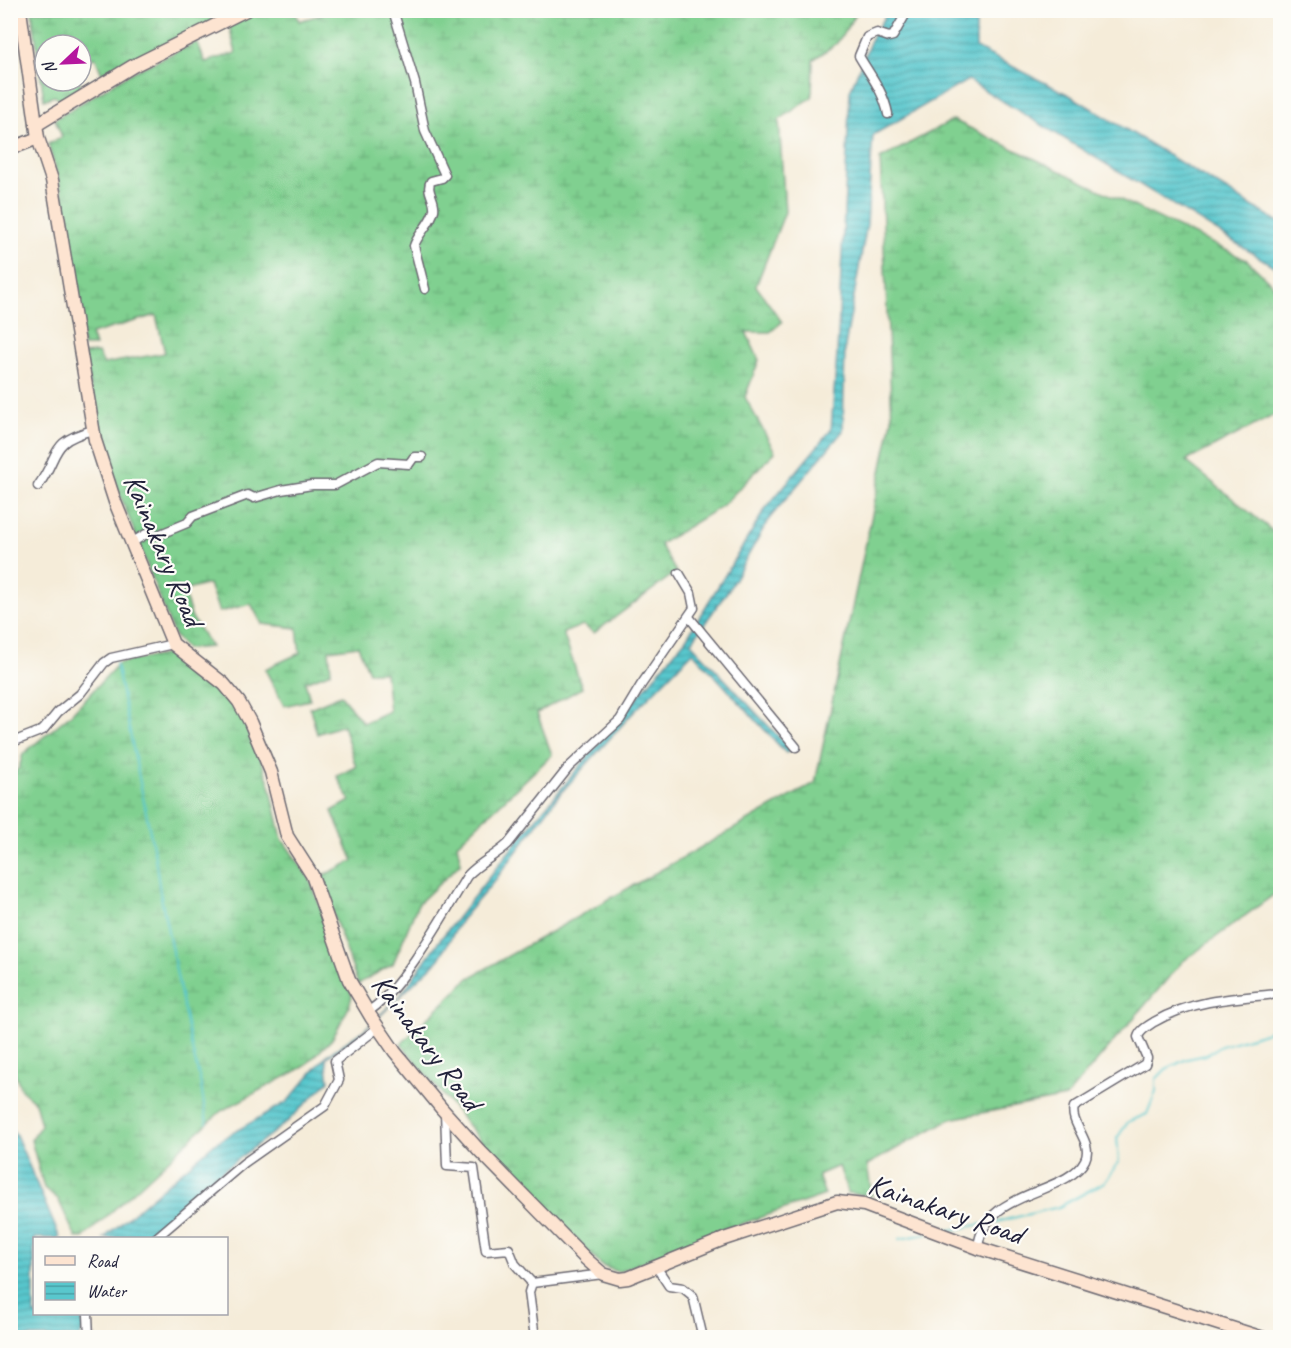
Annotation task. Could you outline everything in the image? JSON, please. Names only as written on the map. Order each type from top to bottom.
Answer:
[{"type":"main road","name":"Kainakary Road","points":[[20,10],[38,138],[52,180],[93,430],[104,471],[173,644],[224,684],[239,702],[250,722],[271,772],[288,836],[312,875],[349,980],[374,1021],[395,1052],[445,1112],[514,1186],[603,1274],[620,1279],[657,1268],[724,1239],[837,1202],[864,1205],[976,1247],[1263,1338]]},
{"type":"main road","points":[[36,125],[133,66],[246,10]]},
{"type":"main road","points":[[10,149],[38,138]]},
{"type":"street","points":[[393,10],[415,83],[425,131],[445,175],[431,181],[429,185],[434,207],[433,214],[414,246],[425,288]]},
{"type":"street","points":[[888,114],[876,83],[867,73],[859,56],[867,37],[877,33],[889,37],[895,35],[908,10]]},
{"type":"street","points":[[38,486],[46,475],[56,451],[66,439],[93,430]]},
{"type":"street","points":[[131,543],[146,534],[157,535],[189,522],[193,516],[248,495],[253,498],[312,485],[335,485],[378,462],[409,464],[414,457],[422,457]]},
{"type":"street","points":[[158,1237],[244,1163],[325,1106],[339,1080],[335,1061],[374,1021],[379,1004],[412,963],[472,871],[477,865],[501,851],[508,844],[569,767],[620,720],[641,685],[689,617],[694,608],[694,601],[679,573]]},
{"type":"street","points":[[689,617],[795,747]]},
{"type":"street","points":[[10,743],[43,730],[58,712],[80,694],[104,663],[111,658],[173,644]]},
{"type":"street","points":[[976,1247],[990,1220],[1001,1209],[1078,1169],[1086,1158],[1087,1151],[1073,1115],[1074,1107],[1145,1064],[1146,1055],[1138,1037],[1142,1030],[1169,1014],[1196,1004],[1281,994]]},
{"type":"street","points":[[445,1112],[447,1166],[474,1168],[486,1251],[509,1249],[515,1264],[532,1283]]},
{"type":"street","points":[[657,1268],[669,1286],[683,1288],[693,1296],[703,1338]]},
{"type":"street","points":[[532,1283],[603,1274]]},
{"type":"street","points":[[532,1283],[529,1292],[535,1338]]},
{"type":"street","points":[[87,1315],[89,1338]]},
{"type":"green space","points":[[336,10],[858,11],[837,43],[813,60],[812,97],[779,120],[785,212],[756,286],[782,322],[770,332],[746,332],[759,360],[745,397],[775,452],[722,506],[660,544],[676,572],[594,633],[583,625],[563,633],[582,688],[537,713],[552,755],[457,844],[461,863],[418,904],[393,964],[358,984],[320,877],[353,861],[332,811],[350,801],[337,776],[356,767],[343,725],[317,734],[310,708],[341,695],[363,723],[389,711],[385,672],[369,672],[358,646],[329,650],[331,672],[305,682],[310,700],[284,706],[265,669],[300,653],[297,628],[262,624],[251,604],[219,612],[209,584],[183,591],[192,618],[211,647],[186,649],[174,635],[102,448],[84,354],[98,353],[104,364],[165,353],[156,315],[91,334],[95,346],[83,346],[63,195],[48,144],[62,137],[55,119],[131,73],[197,42],[205,62],[236,53],[229,25],[254,11],[295,11],[299,21]]},
{"type":"green space","points":[[32,11],[234,11],[103,77],[95,57],[93,58],[93,33],[35,33]]},
{"type":"green space","points":[[43,93],[76,93],[63,101],[54,96],[44,100]]},
{"type":"green space","points":[[953,120],[1247,260],[1280,292],[1280,412],[1186,461],[1280,537],[1280,890],[1182,962],[1066,1097],[950,1119],[867,1165],[872,1196],[848,1193],[839,1166],[818,1175],[825,1195],[727,1229],[618,1272],[602,1266],[486,1147],[401,1044],[469,978],[815,783],[892,420],[880,159]]},
{"type":"green space","points":[[174,653],[224,692],[237,707],[255,743],[270,785],[282,839],[310,879],[352,996],[349,1007],[332,1039],[304,1067],[221,1111],[84,1237],[76,1237],[58,1199],[44,1188],[31,1140],[41,1125],[35,1102],[21,1090],[11,1061],[10,777],[19,768],[23,754],[71,714],[119,663]]},
{"type":"water","points":[[888,11],[976,11],[976,48],[1071,96],[1280,223],[1280,270],[968,80],[873,135],[867,224],[845,346],[843,431],[769,519],[729,589],[691,643],[791,750],[786,753],[693,652],[631,715],[559,795],[496,879],[461,920],[439,959],[360,1035],[326,1058],[329,1081],[286,1123],[218,1174],[149,1237],[105,1237],[215,1143],[287,1102],[327,1055],[365,1029],[400,996],[439,941],[519,839],[686,639],[766,508],[831,430],[850,91],[873,35]]},
{"type":"water","points":[[10,1127],[16,1135],[60,1237],[33,1237],[33,1315],[82,1315],[83,1330],[80,1337],[11,1337]]},
{"type":"waterway","points":[[116,663],[207,1123]]},
{"type":"waterway","points":[[992,1223],[1059,1207],[1105,1182],[1119,1162],[1117,1138],[1128,1122],[1147,1114],[1156,1091],[1156,1079],[1166,1069],[1187,1059],[1206,1055],[1221,1046],[1265,1033],[1280,1024]]},
{"type":"waterway","points":[[945,1231],[983,1224]]},
{"type":"waterway","points":[[899,1239],[927,1234]]}]
